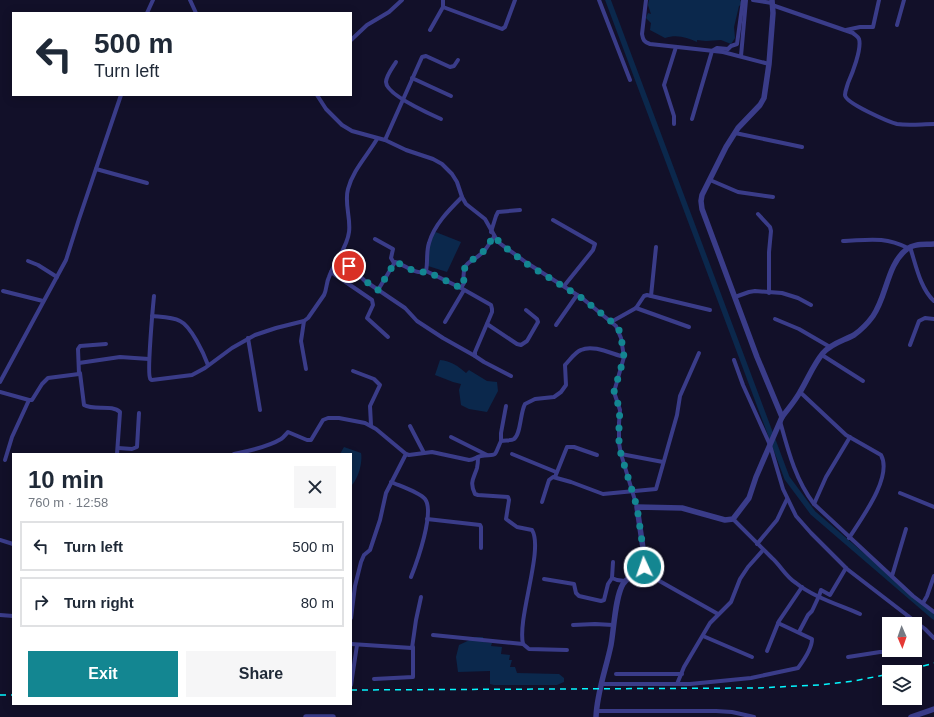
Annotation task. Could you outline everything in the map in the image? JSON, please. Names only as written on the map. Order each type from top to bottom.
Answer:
[{"type":"street","points":[[147,12],[153,0]]},
{"type":"street","points":[[190,0],[196,12]]},
{"type":"street","points":[[352,39],[367,25],[389,12],[402,0]]},
{"type":"street","points":[[430,30],[443,7],[443,0]]},
{"type":"street","points":[[443,7],[502,29],[505,27],[515,0]]},
{"type":"street","points":[[598,0],[630,80]]},
{"type":"street","points":[[646,0],[643,39],[645,43],[712,51],[741,56],[769,64]]},
{"type":"street","points":[[692,119],[712,51],[717,48],[728,49],[737,44],[743,0]]},
{"type":"street","points":[[741,56],[746,0]]},
{"type":"street","points":[[753,0],[772,3],[845,30],[857,36],[860,42],[845,94],[846,98],[871,113],[897,124],[934,124]]},
{"type":"street","points":[[845,30],[860,27],[874,27],[879,0]]},
{"type":"street","points":[[897,25],[904,0]]},
{"type":"street","points":[[772,3],[769,64],[764,98],[760,106],[734,133],[720,158],[702,196],[702,209],[780,421],[795,472],[807,495],[814,504],[849,538],[913,596],[934,612]]},
{"type":"street","points":[[674,124],[674,116],[664,85],[676,47]]},
{"type":"street","points":[[385,140],[421,58],[424,56],[450,67],[454,66],[458,60]]},
{"type":"street","points":[[396,62],[387,78],[386,83],[402,100],[441,119]]},
{"type":"street","points":[[412,78],[451,96]]},
{"type":"street","points":[[0,382],[70,251],[79,219],[121,96]]},
{"type":"street","points":[[318,96],[326,109],[342,125],[358,134],[385,140],[442,164],[452,174],[457,182],[466,204],[485,219],[491,232],[502,245],[527,264],[577,295],[612,322],[619,330],[624,357],[614,392],[620,410],[619,443],[637,507],[645,562],[644,567],[625,581],[620,592],[613,625],[611,644],[601,684],[596,714],[716,711],[732,712],[754,717]]},
{"type":"street","points":[[734,133],[802,147]]},
{"type":"street","points":[[154,296],[149,359],[149,377],[152,380],[192,375],[208,366],[248,338],[276,328],[304,321],[308,318],[324,295],[327,288],[328,278],[346,243],[350,231],[347,200],[348,190],[358,165],[369,152],[377,139]]},
{"type":"street","points":[[96,169],[147,183]]},
{"type":"street","points":[[710,180],[738,192],[773,197]]},
{"type":"street","points":[[426,271],[428,248],[432,236],[450,209],[462,197]]},
{"type":"street","points":[[491,232],[498,212],[520,210]]},
{"type":"street","points":[[758,214],[770,226],[771,230],[769,252],[769,293]]},
{"type":"street","points":[[553,220],[594,244],[593,250],[564,286]]},
{"type":"street","points":[[445,322],[463,289],[463,271],[468,263],[484,251],[494,236]]},
{"type":"street","points":[[375,239],[393,249],[392,258],[394,263],[378,290]]},
{"type":"street","points":[[843,241],[886,240],[909,248],[920,278],[934,301]]},
{"type":"street","points":[[637,507],[675,507],[726,520],[733,519],[750,498],[756,478],[780,421],[800,392],[813,366],[830,347],[839,341],[856,334],[874,315],[898,258],[913,246],[934,244]]},
{"type":"street","points":[[651,296],[656,247]]},
{"type":"street","points":[[338,260],[349,266],[360,277],[405,308],[424,325],[443,338],[511,376]]},
{"type":"street","points":[[28,261],[38,265],[57,277]]},
{"type":"street","points":[[394,263],[399,263],[423,273],[426,271],[463,289],[492,306],[492,312],[475,352],[475,356]]},
{"type":"street","points":[[331,272],[372,300],[374,305],[367,318],[388,337]]},
{"type":"street","points":[[3,291],[44,301]]},
{"type":"street","points":[[735,297],[755,291],[788,295],[811,305]]},
{"type":"street","points":[[556,325],[577,295]]},
{"type":"street","points":[[612,322],[636,308],[645,295],[710,310]]},
{"type":"street","points":[[636,308],[689,327]]},
{"type":"street","points":[[487,324],[520,346],[524,344],[538,323],[537,319],[526,310]]},
{"type":"street","points":[[152,316],[178,320],[184,324],[198,342],[208,366]]},
{"type":"street","points":[[910,345],[919,321],[925,318],[934,319]]},
{"type":"street","points":[[775,319],[799,329],[830,347]]},
{"type":"street","points":[[304,321],[301,337],[306,369]]},
{"type":"street","points":[[248,338],[260,410]]},
{"type":"street","points":[[106,344],[80,346],[78,349],[80,373],[84,405],[87,407],[116,409],[120,412],[117,453]]},
{"type":"street","points":[[502,441],[512,440],[517,436],[521,414],[525,404],[535,399],[554,397],[561,392],[566,385],[565,365],[580,350],[587,348],[598,349],[624,357]]},
{"type":"street","points":[[512,454],[555,475],[599,493],[656,490],[677,415],[680,396],[699,353]]},
{"type":"street","points":[[822,355],[863,381]]},
{"type":"street","points":[[79,363],[120,357],[149,359]]},
{"type":"street","points":[[734,360],[743,384],[771,443],[783,489],[796,516],[846,568],[934,638]]},
{"type":"street","points":[[354,371],[374,379],[380,385],[370,406],[371,426]]},
{"type":"street","points":[[5,460],[12,437],[29,400],[32,400],[42,384],[48,378],[77,375],[80,373]]},
{"type":"street","points":[[0,392],[29,400]]},
{"type":"street","points":[[800,392],[840,431],[881,455],[884,461],[882,476],[874,498],[849,538]]},
{"type":"street","points":[[250,452],[280,440],[288,432],[307,440],[311,440],[323,420],[328,418],[339,418],[371,426],[386,436],[406,454],[412,455],[424,452],[437,453],[469,460],[494,455],[496,453],[502,441],[501,433],[506,406]]},
{"type":"street","points":[[118,448],[132,449],[137,447],[139,413]]},
{"type":"street","points":[[410,426],[424,452]]},
{"type":"street","points":[[451,437],[490,456]]},
{"type":"street","points":[[814,504],[826,477],[850,437]]},
{"type":"street","points":[[542,502],[550,478],[555,475],[567,447],[571,446],[597,455]]},
{"type":"street","points":[[352,611],[358,569],[363,556],[370,550],[380,520],[386,493],[406,454]]},
{"type":"street","points":[[621,454],[663,462]]},
{"type":"street","points":[[478,457],[478,466],[473,475],[472,484],[474,494],[508,497],[509,504],[506,519],[517,527],[529,529],[534,533],[534,553],[522,631],[523,644]]},
{"type":"street","points":[[392,482],[424,498],[428,508],[423,540],[411,577]]},
{"type":"street","points":[[900,493],[934,507]]},
{"type":"street","points":[[757,544],[776,520],[787,499]]},
{"type":"street","points":[[733,519],[773,559],[789,578],[819,596],[860,614]]},
{"type":"street","points":[[427,520],[480,524],[481,548]]},
{"type":"street","points":[[892,576],[906,529]]},
{"type":"street","points":[[0,540],[12,544]]},
{"type":"street","points":[[677,684],[710,623],[731,602],[740,579],[763,550]]},
{"type":"street","points":[[544,579],[574,584],[576,593],[579,596],[600,601],[604,600],[608,584],[612,578],[613,562]]},
{"type":"street","points":[[799,632],[808,615],[812,611],[822,590],[830,595],[846,568]]},
{"type":"street","points":[[640,570],[718,614]]},
{"type":"street","points":[[924,603],[934,576]]},
{"type":"street","points":[[612,578],[625,581]]},
{"type":"street","points":[[767,651],[778,624],[802,587]]},
{"type":"street","points":[[374,679],[413,677],[413,647],[416,620],[421,597]]},
{"type":"street","points":[[0,615],[12,616]]},
{"type":"street","points":[[601,684],[690,684],[751,678],[798,668],[806,657],[812,640],[799,632],[778,624]]},
{"type":"street","points":[[573,625],[613,625]]},
{"type":"street","points":[[433,635],[523,644],[530,648],[567,650]]},
{"type":"street","points":[[703,636],[752,656]]},
{"type":"street","points":[[352,644],[413,647]]},
{"type":"street","points":[[352,678],[357,645]]},
{"type":"street","points":[[848,657],[882,652]]},
{"type":"street","points":[[616,674],[682,674]]},
{"type":"street","points":[[911,717],[934,709]]},
{"type":"street","points":[[306,717],[333,717]]},
{"type":"water","points":[[649,0],[740,0],[742,4],[739,6],[734,27],[735,38],[731,44],[721,40],[697,40],[697,42],[673,36],[665,38],[650,30],[651,23],[646,18],[648,13],[651,14],[648,5]]},
{"type":"water","points":[[433,231],[461,242],[447,272],[428,266],[426,250]]},
{"type":"water","points":[[440,360],[448,361],[454,364],[466,373],[469,370],[487,381],[497,382],[498,391],[487,412],[469,409],[461,405],[459,390],[461,384],[435,375]]},
{"type":"water","points":[[344,447],[361,453],[359,471],[356,480],[352,485],[352,453],[341,453]]},
{"type":"water","points":[[476,637],[483,637],[484,642],[492,643],[491,646],[502,647],[501,654],[510,655],[509,660],[512,660],[510,667],[515,667],[517,673],[559,674],[564,678],[564,682],[557,685],[494,685],[490,684],[490,671],[458,672],[456,657],[459,645]]},
{"type":"waterway","points":[[608,0],[787,478],[813,513],[934,617]]},
{"type":"railway","points":[[922,666],[934,663]]},
{"type":"railway","points":[[352,690],[756,688],[820,685],[854,681],[882,675]]},
{"type":"railway","points":[[0,695],[12,695]]},
{"type":"route","points":[[349,266],[360,277],[378,290],[395,262],[423,273],[426,271],[461,288],[464,283],[463,271],[468,263],[484,251],[494,236],[498,242],[527,264],[582,298],[616,326],[619,330],[624,357],[614,392],[620,406],[619,443],[637,507],[645,562],[644,567]]}]
